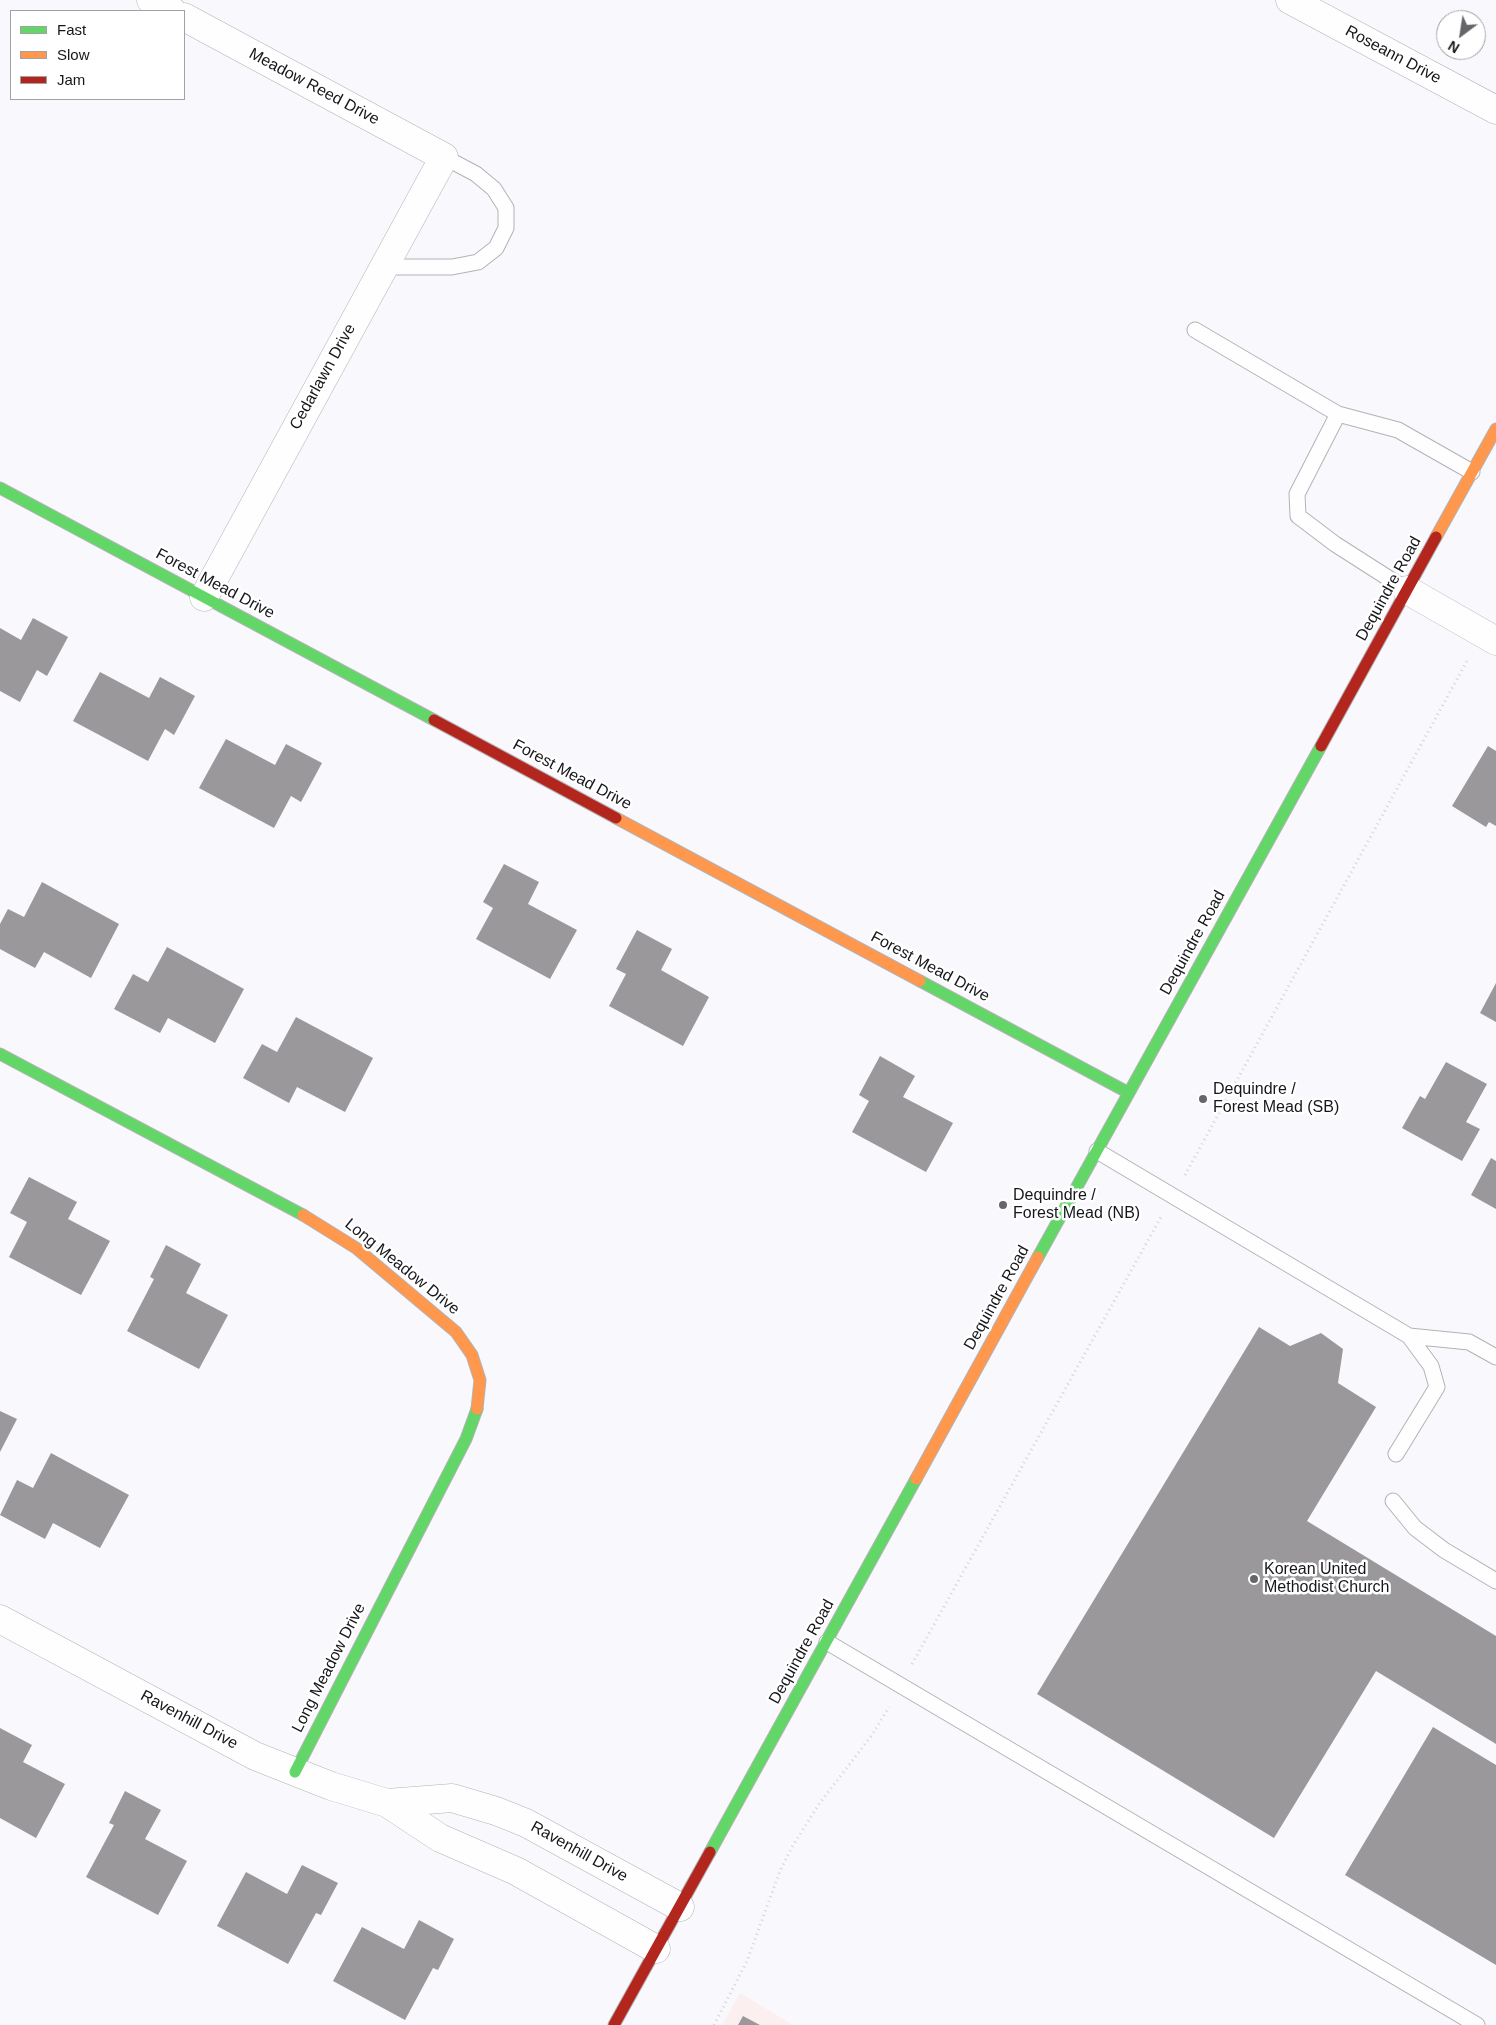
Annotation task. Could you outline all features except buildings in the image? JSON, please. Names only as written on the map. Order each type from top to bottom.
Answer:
[{"type":"street","points":[[151,0],[170,10]]},
{"type":"street","name":"Roseann Drive","points":[[1290,0],[1496,110]]},
{"type":"street","name":"Meadow Reed Drive","points":[[185,19],[444,157]]},
{"type":"street","name":"Cedarlawn Drive","points":[[204,597],[444,157]]},
{"type":"street","name":"Dequindre Road","points":[[614,2025],[1496,429]]},
{"type":"street","name":"Forest Mead Drive","points":[[0,488],[1129,1093]]},
{"type":"street","points":[[1407,590],[1496,641]]},
{"type":"street","name":"Long Meadow Drive","points":[[0,1054],[317,1222],[356,1248],[432,1310],[456,1332],[472,1355],[480,1380],[477,1409],[466,1440],[295,1772]]},
{"type":"street","name":"Ravenhill Drive","points":[[0,1619],[255,1756],[331,1786],[386,1803],[440,1838],[516,1871],[656,1949]]},
{"type":"street","name":"Ravenhill Drive","points":[[386,1803],[452,1798],[496,1811],[526,1823],[680,1907]]},
{"type":"lane","points":[[384,267],[452,267],[478,262],[496,248],[506,228],[506,208],[494,189],[476,174],[444,157]]},
{"type":"lane","points":[[1195,330],[1338,414],[1398,430],[1472,472]]},
{"type":"lane","points":[[1338,414],[1297,494],[1298,516],[1335,544],[1407,590]]},
{"type":"lane","points":[[1097,1151],[1409,1336],[1431,1366],[1437,1387],[1396,1454]]},
{"type":"lane","points":[[1409,1336],[1470,1342],[1496,1358]]},
{"type":"lane","points":[[1393,1501],[1415,1528],[1444,1550],[1496,1581]]},
{"type":"lane","points":[[826,1642],[1477,2025]]},
{"type":"path","points":[[1184,1177],[1468,658]]},
{"type":"path","points":[[912,1664],[1162,1214]]},
{"type":"path","points":[[714,2025],[747,1961],[780,1871],[792,1847],[818,1804],[872,1735],[889,1706]]},
{"type":"shaded area","points":[[740,1993],[793,2025],[722,2025]]},
{"type":"traffic: fast","points":[[0,488],[434,720]]},
{"type":"traffic: fast","points":[[1038,1257],[1321,746]]},
{"type":"traffic: fast","points":[[920,981],[1129,1093]]},
{"type":"traffic: fast","points":[[0,1054],[303,1215]]},
{"type":"traffic: fast","points":[[295,1772],[466,1439],[477,1409]]},
{"type":"traffic: fast","points":[[710,1852],[916,1479]]},
{"type":"traffic: slow","points":[[1436,537],[1496,429]]},
{"type":"traffic: slow","points":[[616,818],[920,981]]},
{"type":"traffic: slow","points":[[303,1215],[356,1248],[456,1332],[472,1355],[480,1380],[477,1409]]},
{"type":"traffic: slow","points":[[916,1479],[1038,1257]]},
{"type":"traffic: jam","points":[[1321,746],[1436,537]]},
{"type":"traffic: jam","points":[[434,720],[616,818]]},
{"type":"traffic: jam","points":[[614,2025],[710,1852]]},
{"type":"place","name":"Dequindre / Forest Mead (SB)","points":[[1203,1099]]},
{"type":"place","name":"Dequindre / Forest Mead (NB)","points":[[1003,1205]]},
{"type":"place","name":"Korean United Methodist Church","points":[[1254,1579]]}]
